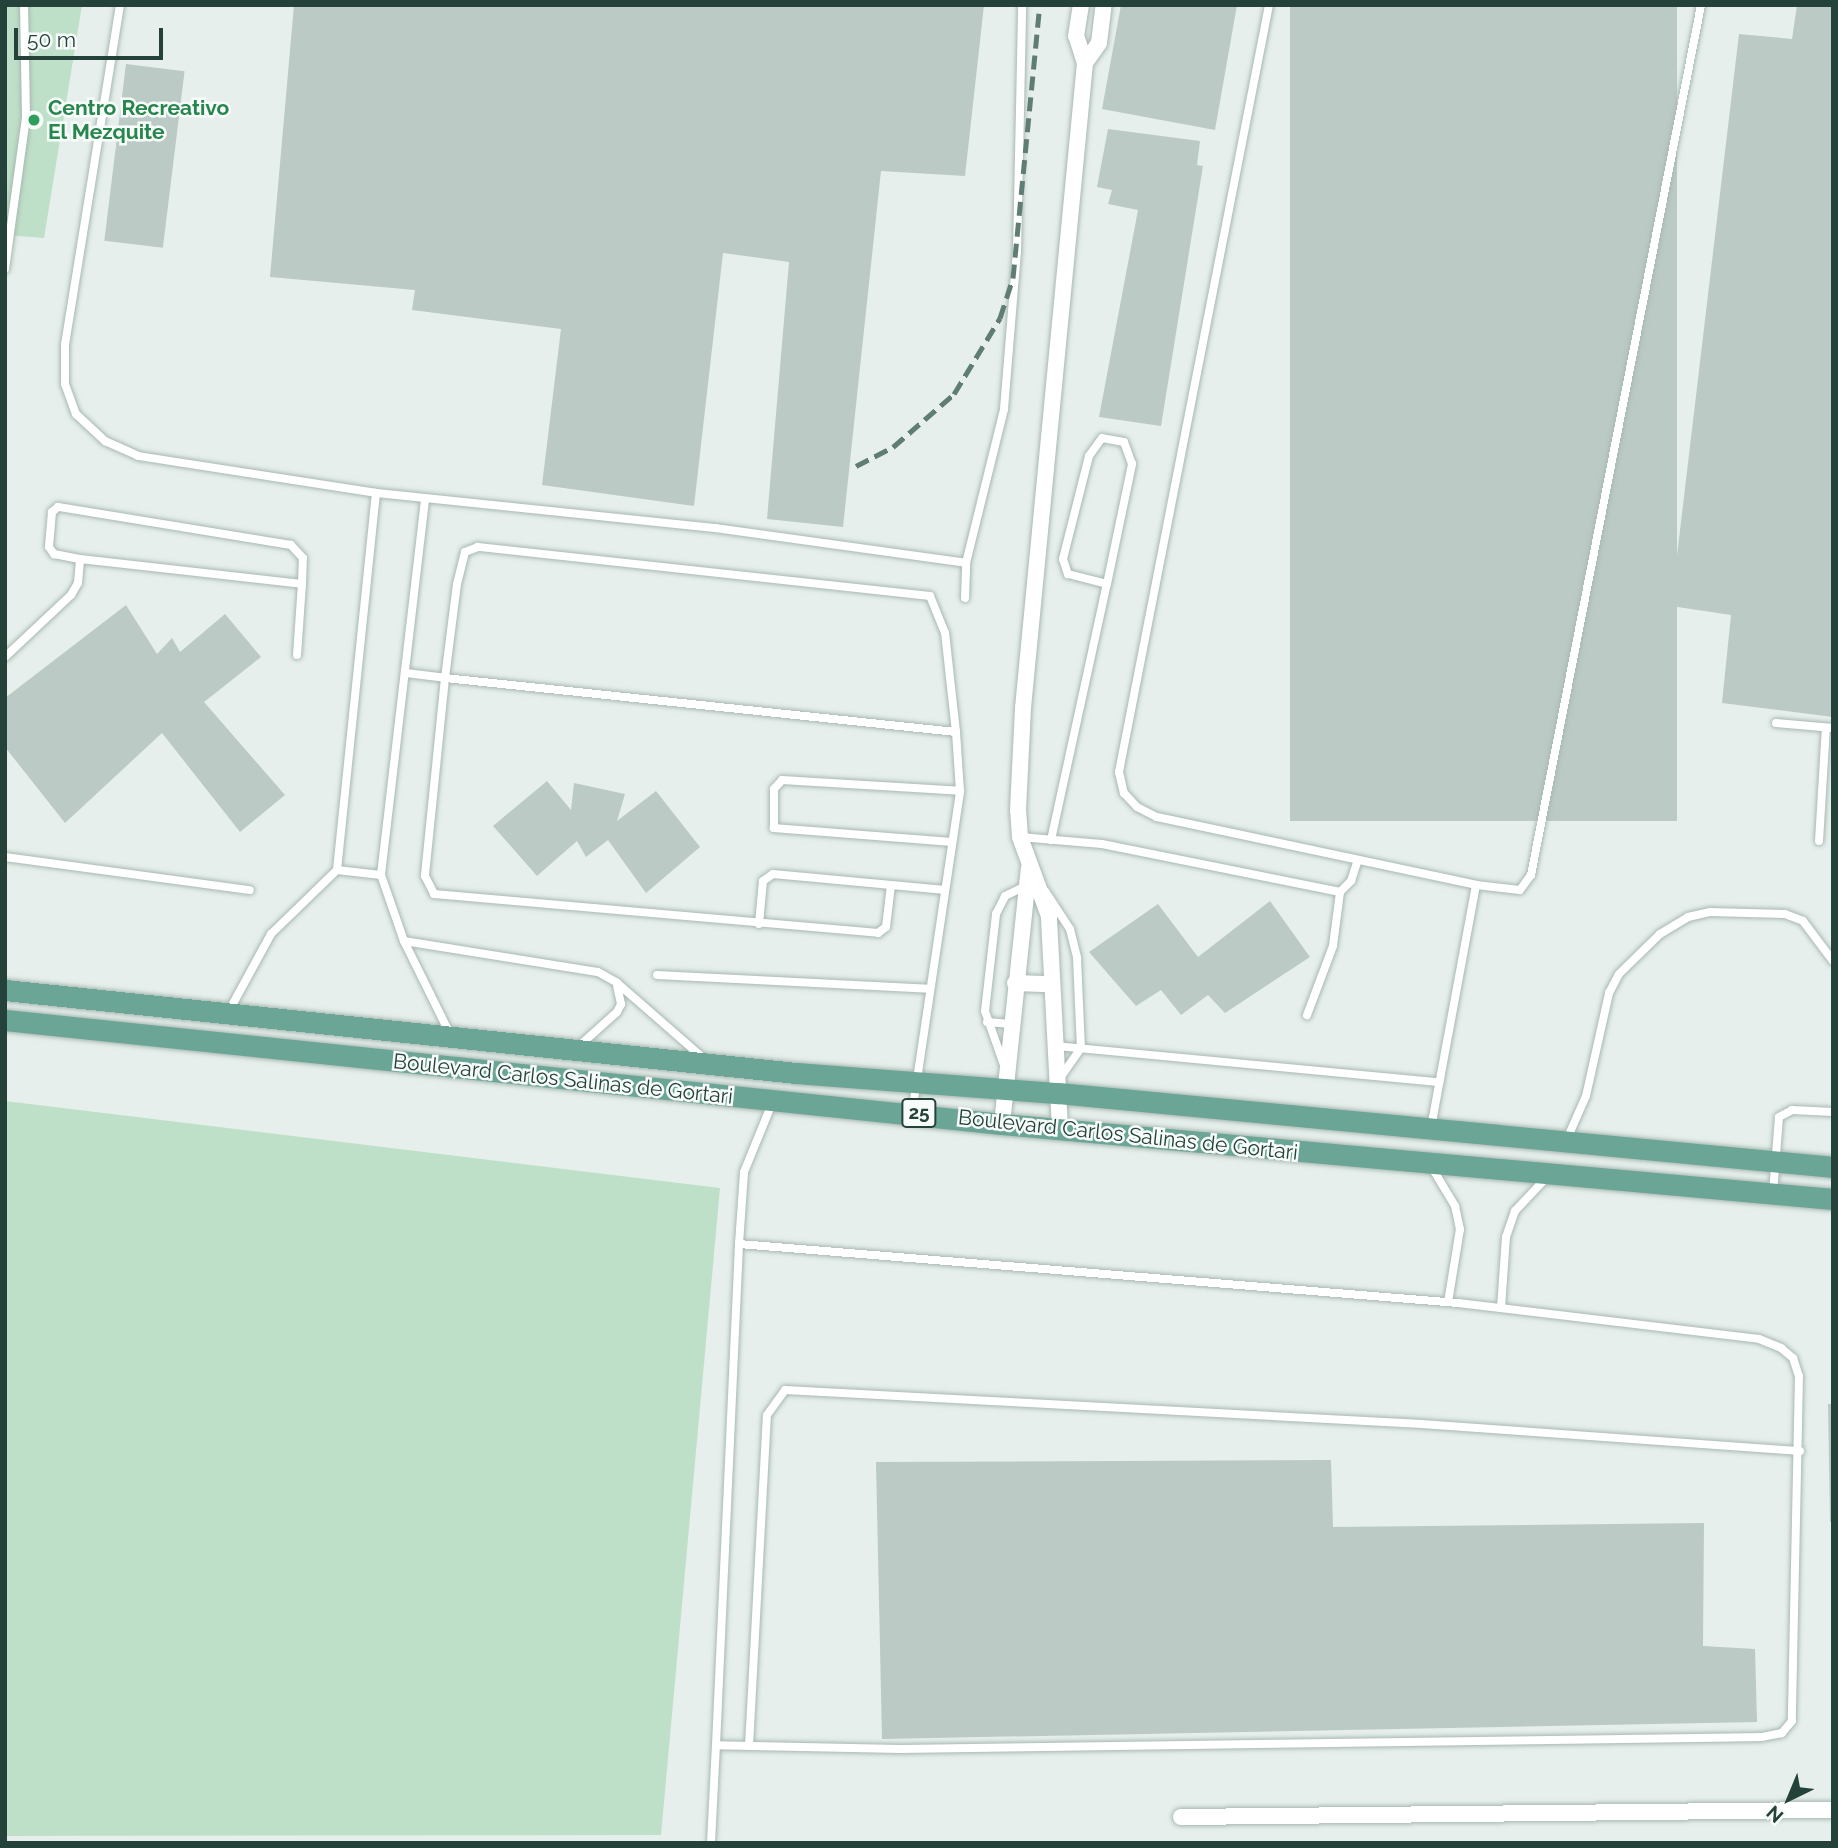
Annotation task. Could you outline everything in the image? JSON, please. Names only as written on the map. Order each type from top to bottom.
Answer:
[{"type":"main road","name":"Boulevard Carlos Salinas de Gortari","points":[[5,990],[917,1081],[1005,1079],[1430,1130],[1566,1140],[1833,1167]]},
{"type":"main road","name":"Boulevard Carlos Salinas de Gortari","points":[[5,1020],[1002,1124],[1833,1199]]},
{"type":"street","points":[[1060,1129],[1049,916],[1033,885],[1020,837],[1023,708],[1086,63],[1076,36],[1081,5]]},
{"type":"street","points":[[1086,63],[1100,43],[1104,5]]},
{"type":"street","points":[[1002,1124],[1015,983],[1033,885]]},
{"type":"street","points":[[1015,983],[1051,984]]},
{"type":"street","points":[[1181,1817],[1833,1810]]},
{"type":"lane","points":[[5,269],[8,224],[26,117],[24,5]]},
{"type":"lane","points":[[120,5],[65,345],[65,384],[76,414],[105,441],[138,456],[425,500],[715,527],[966,562]]},
{"type":"lane","points":[[965,598],[966,562],[1004,409],[1017,252],[1022,5]]},
{"type":"lane","points":[[1269,5],[1119,772],[1124,793],[1137,807],[1157,817],[1476,885],[1520,890],[1531,875],[1702,5]]},
{"type":"lane","points":[[1051,840],[1107,584],[1132,464],[1124,442],[1102,438],[1089,456],[1063,559],[1068,574],[1107,584]]},
{"type":"lane","points":[[229,1011],[271,934],[337,870],[376,493]]},
{"type":"lane","points":[[425,500],[381,875],[404,941],[450,1034]]},
{"type":"lane","points":[[297,655],[302,584],[303,558],[291,545],[58,507],[52,512],[49,547],[54,554],[302,584]]},
{"type":"lane","points":[[891,885],[881,933],[440,897],[430,891],[425,876],[445,678],[465,552],[478,547],[922,594],[935,601],[945,633],[960,791],[912,1113]]},
{"type":"lane","points":[[5,657],[71,595],[78,583],[80,559]]},
{"type":"lane","points":[[406,673],[956,732]]},
{"type":"lane","points":[[1776,723],[1829,728],[1819,841]]},
{"type":"lane","points":[[952,842],[774,828],[774,789],[782,780],[960,791]]},
{"type":"lane","points":[[1020,837],[1102,844],[1340,892]]},
{"type":"lane","points":[[5,857],[250,890]]},
{"type":"lane","points":[[1307,1015],[1333,946],[1340,892],[1351,881],[1358,860]]},
{"type":"lane","points":[[337,870],[381,875]]},
{"type":"lane","points":[[759,924],[762,885],[769,876],[945,890]]},
{"type":"lane","points":[[1005,1079],[987,1022],[996,914],[1005,896],[1033,885],[1070,929],[1082,1048],[1057,1087]]},
{"type":"lane","points":[[1430,1130],[1476,885]]},
{"type":"lane","points":[[1566,1140],[1586,1096],[1609,993],[1626,966],[1660,934],[1688,916],[1710,912],[1786,914],[1803,921],[1833,961]]},
{"type":"lane","points":[[404,941],[598,972],[616,982],[707,1062]]},
{"type":"lane","points":[[657,975],[929,989]]},
{"type":"lane","points":[[577,1048],[617,1012],[621,1004],[616,982]]},
{"type":"lane","points":[[987,1022],[1011,1024]]},
{"type":"lane","points":[[1055,1046],[1439,1082]]},
{"type":"lane","points":[[711,1843],[745,1166],[773,1101]]},
{"type":"lane","points":[[1773,1193],[1776,1126],[1784,1112],[1833,1112]]},
{"type":"lane","points":[[1429,1163],[1455,1206],[1460,1229],[1448,1302]]},
{"type":"lane","points":[[1502,1308],[1506,1237],[1515,1211],[1552,1174]]},
{"type":"lane","points":[[716,1745],[900,1749],[1748,1738],[1782,1733],[1793,1721],[1794,1702],[1800,1451],[1799,1377],[1793,1358],[1781,1348],[1759,1339],[1448,1302],[739,1244]]},
{"type":"lane","points":[[749,1746],[767,1415],[785,1390],[1408,1423],[1800,1451]]},
{"type":"green space","name":"Centro Recreativo El Mezquite","points":[[5,5],[82,5],[44,238],[5,235]]},
{"type":"green space","points":[[5,1101],[720,1188],[661,1835],[5,1836]]},
{"type":"building","points":[[294,5],[984,5],[965,176],[881,171],[843,527],[767,519],[789,262],[723,253],[694,506],[542,485],[561,329],[412,310],[415,290],[270,277]]},
{"type":"building","points":[[1121,5],[1237,5],[1215,130],[1102,109]]},
{"type":"building","points":[[1290,5],[1677,5],[1677,821],[1290,821]]},
{"type":"building","points":[[1797,5],[1833,5],[1833,717],[1722,703],[1731,615],[1671,606],[1739,34],[1792,39]]},
{"type":"building","points":[[126,64],[185,71],[163,248],[104,241]]},
{"type":"building","points":[[1108,129],[1200,141],[1197,165],[1203,166],[1161,426],[1099,417],[1138,210],[1108,204],[1112,190],[1097,187]]},
{"type":"building","points":[[126,605],[157,654],[172,638],[180,652],[225,614],[261,657],[204,702],[285,795],[240,832],[162,733],[65,823],[5,747],[5,698]]},
{"type":"building","points":[[547,781],[571,810],[574,783],[625,794],[617,821],[656,791],[700,847],[646,893],[608,840],[586,857],[577,841],[537,876],[493,826]]},
{"type":"building","points":[[1270,901],[1310,957],[1225,1013],[1208,995],[1181,1015],[1161,990],[1136,1006],[1089,952],[1158,904],[1198,957]]},
{"type":"building","points":[[1828,1404],[1833,1404],[1833,1522],[1830,1522]]},
{"type":"building","points":[[1331,1460],[1333,1527],[1704,1523],[1703,1646],[1755,1649],[1757,1722],[882,1739],[876,1462]]},
{"type":"railway","points":[[856,466],[893,447],[954,394],[1000,318],[1013,278],[1040,5]]},
{"type":"place","name":"Centro Recreativo El Mezquite","points":[[34,120]]}]
